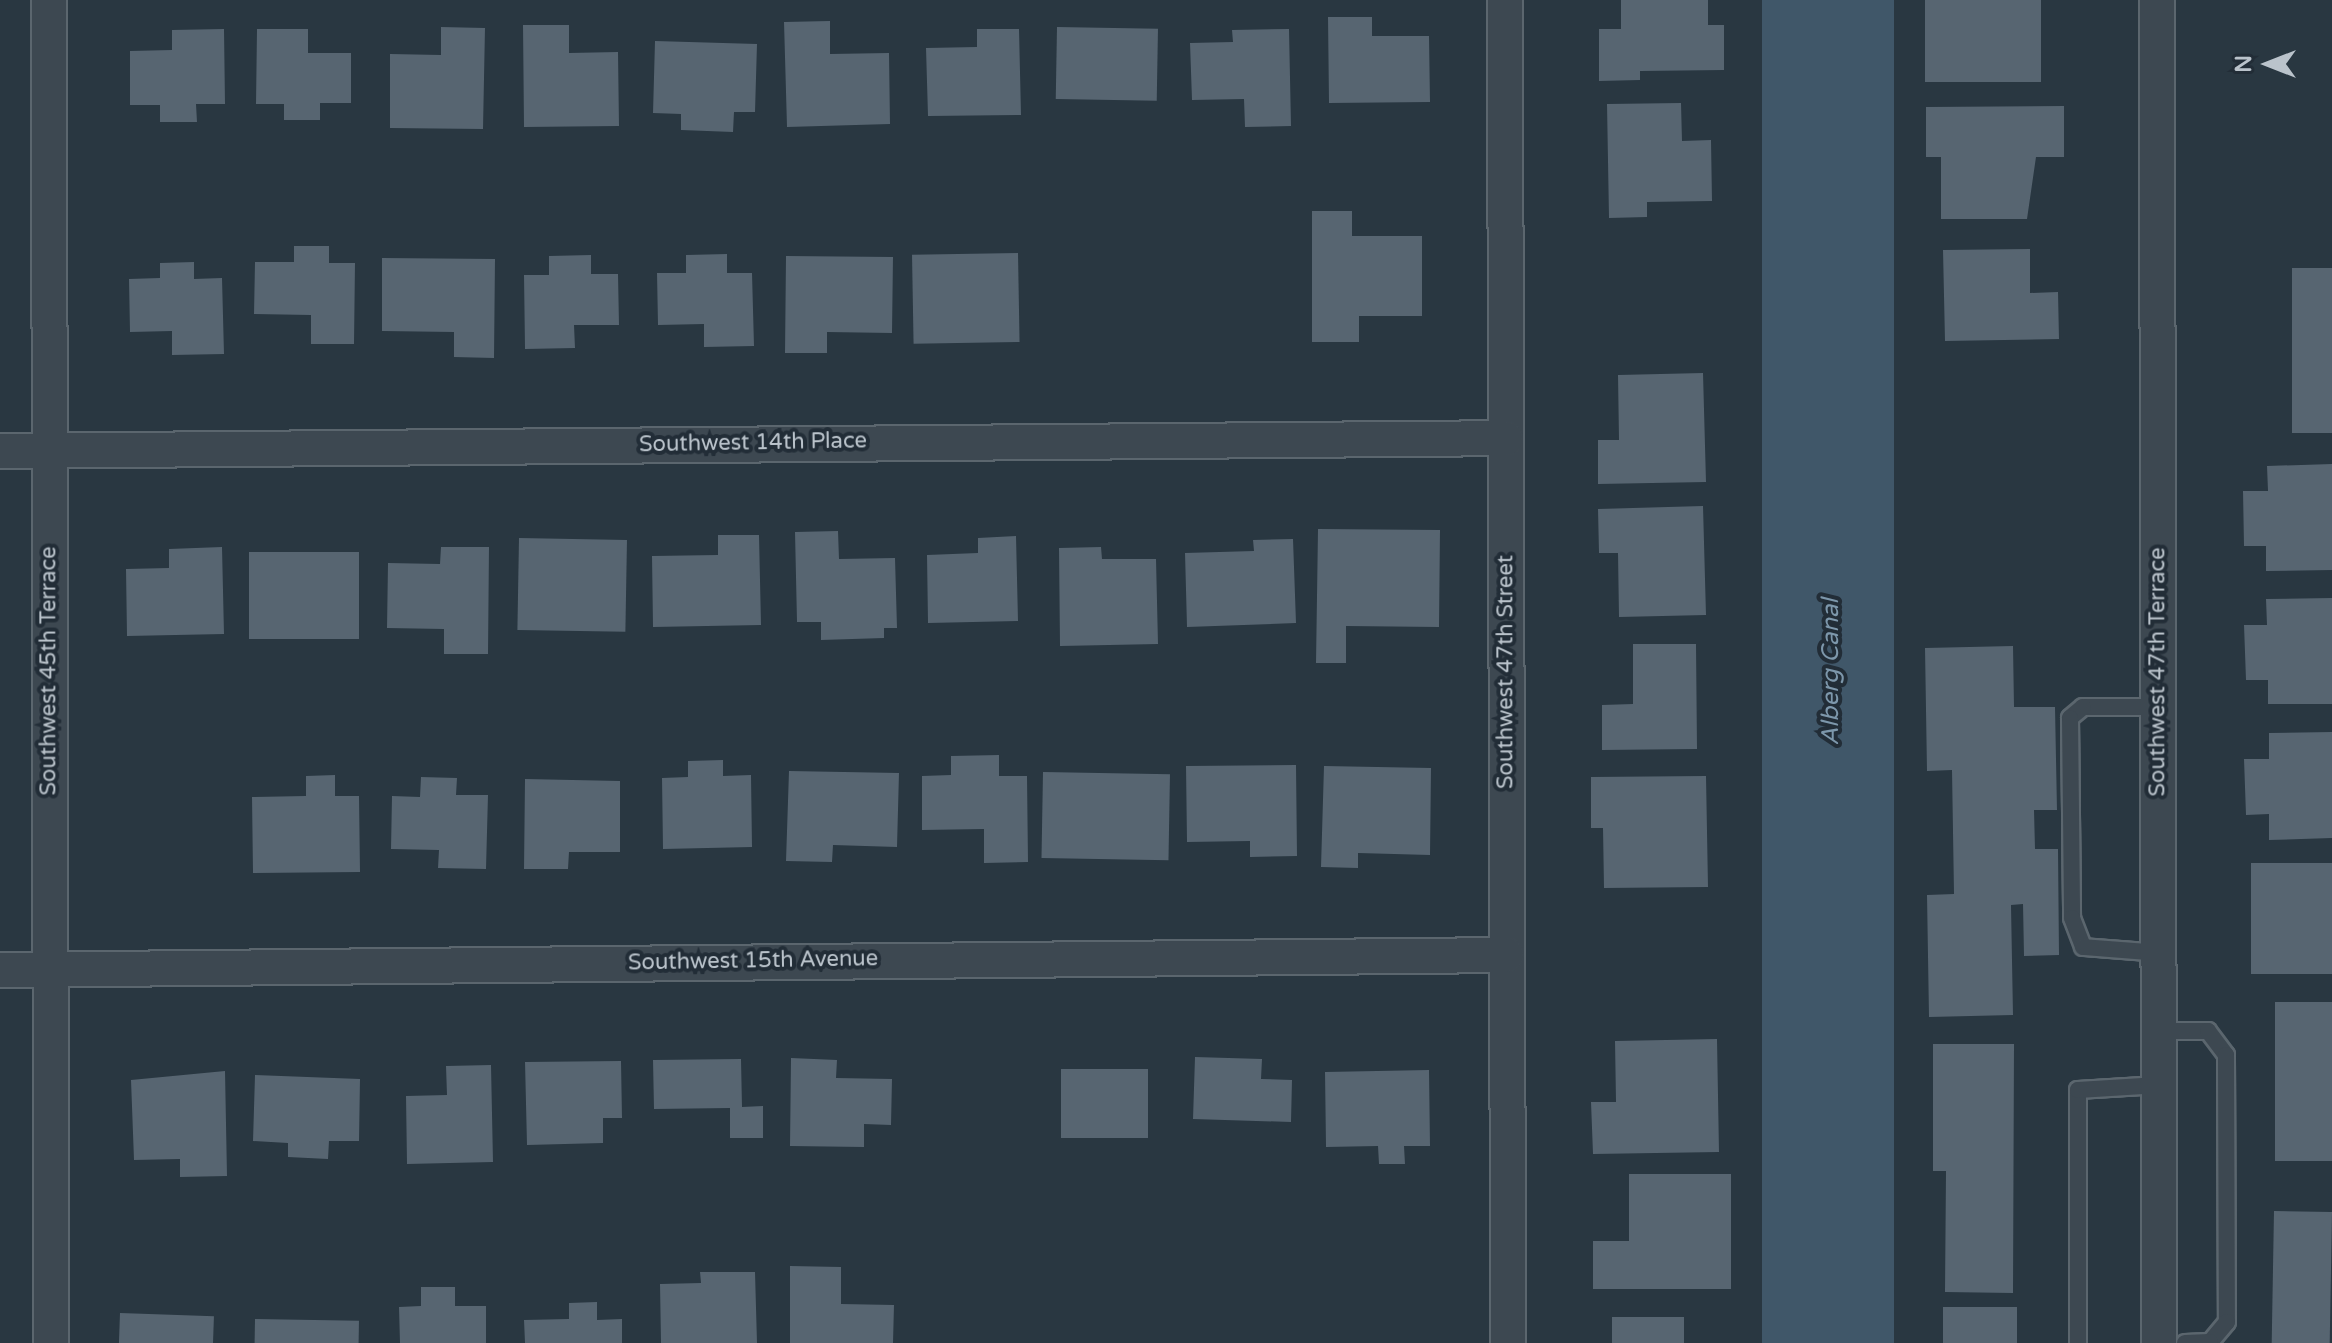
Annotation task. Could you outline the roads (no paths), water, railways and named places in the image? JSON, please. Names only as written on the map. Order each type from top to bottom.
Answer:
[{"type":"street","name":"Southwest 45th Terrace","points":[[49,0],[51,1343]]},
{"type":"street","name":"Southwest 47th Street","points":[[1505,0],[1508,1343]]},
{"type":"street","name":"Southwest 47th Terrace","points":[[2157,0],[2159,1343]]},
{"type":"street","name":"Southwest 14th Place","points":[[0,451],[1506,438]]},
{"type":"street","name":"Southwest 15th Avenue","points":[[0,970],[1507,955]]},
{"type":"lane","points":[[2158,707],[2083,707],[2070,718],[2070,734],[2072,918],[2083,947],[2159,953]]},
{"type":"lane","points":[[2159,1031],[2208,1031],[2226,1055],[2227,1322],[2210,1342],[2185,1343]]},
{"type":"lane","points":[[2078,1343],[2078,1090],[2159,1085]]},
{"type":"water","name":"Alberg Canal","points":[[1762,0],[1894,0],[1894,1343],[1762,1343]]}]
